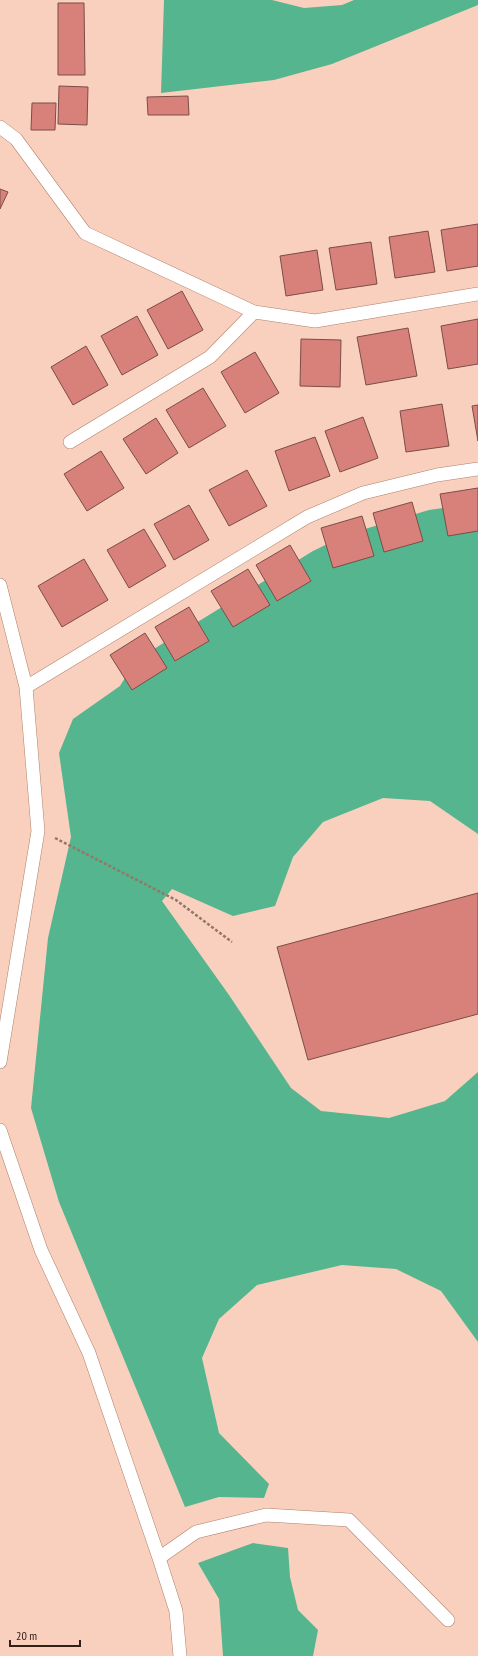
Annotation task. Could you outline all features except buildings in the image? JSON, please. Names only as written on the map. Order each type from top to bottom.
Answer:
[{"type":"lane","points":[[0,127],[16,139],[85,232],[190,284],[254,312],[315,321],[478,294]]},
{"type":"lane","points":[[70,442],[210,357],[254,312]]},
{"type":"lane","points":[[26,687],[307,517],[363,493],[437,475],[478,469]]},
{"type":"lane","points":[[0,585],[26,687],[38,831],[0,1062]]},
{"type":"lane","points":[[0,1130],[41,1250],[89,1353],[176,1611],[180,1656]]},
{"type":"lane","points":[[159,1558],[196,1532],[266,1515],[349,1520],[448,1620]]},
{"type":"path","points":[[63,841],[176,900],[232,942]]},
{"type":"shaded area","points":[[164,0],[272,0],[304,8],[342,5],[354,0],[478,0],[478,5],[332,64],[274,80],[161,93]]},
{"type":"shaded area","points":[[478,503],[478,834],[430,801],[383,798],[323,822],[293,857],[275,906],[233,916],[172,889],[162,901],[229,995],[291,1088],[321,1111],[389,1118],[445,1101],[478,1072],[478,1342],[441,1291],[396,1269],[342,1265],[257,1285],[219,1319],[202,1358],[219,1433],[269,1484],[264,1498],[219,1497],[185,1507],[59,1202],[31,1108],[48,938],[71,837],[59,753],[73,719],[120,686],[136,660],[313,551],[348,534],[429,510]]},
{"type":"shaded area","points":[[253,1543],[288,1548],[290,1577],[298,1610],[318,1630],[313,1656],[223,1656],[219,1599],[198,1563]]}]
